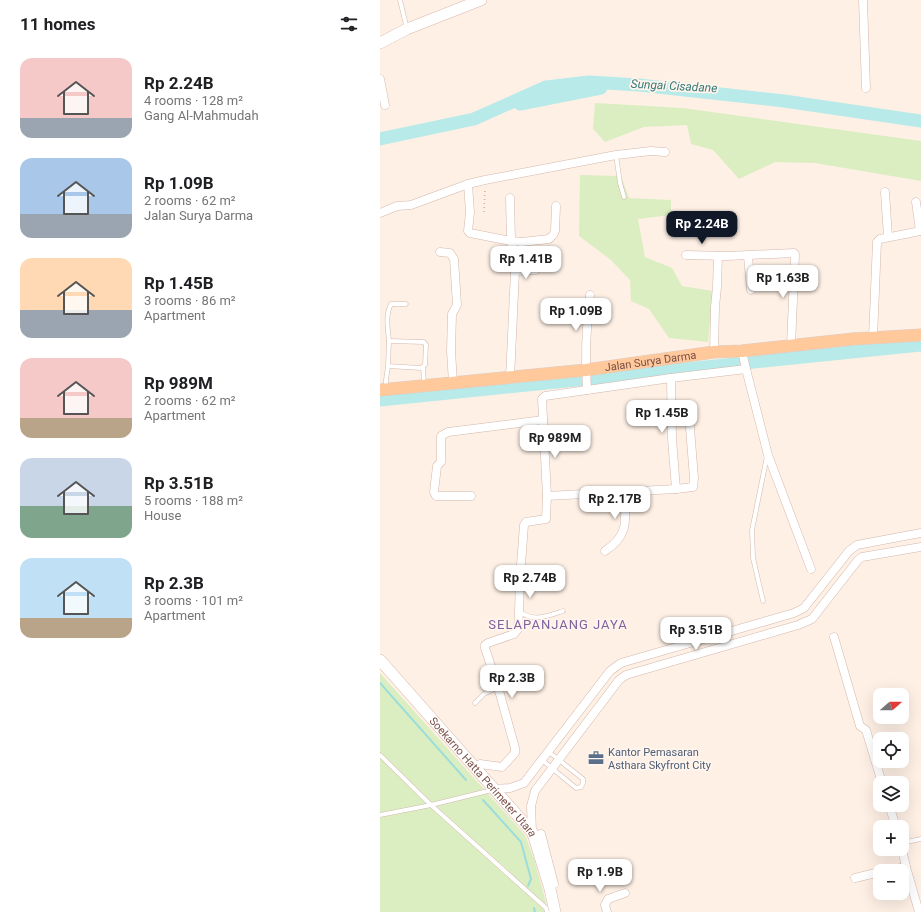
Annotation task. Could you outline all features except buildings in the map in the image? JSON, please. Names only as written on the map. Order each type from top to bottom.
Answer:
[{"type":"main road","points":[[380,43],[407,29],[481,0]]},
{"type":"main road","name":"Jalan Surya Darma","points":[[383,390],[586,372],[714,352],[742,353],[791,345],[921,335]]},
{"type":"main road","name":"Soekarno Hatta Perimeter Utara","points":[[380,660],[533,835],[550,890],[555,912]]},
{"type":"street","points":[[863,0],[866,88]]},
{"type":"street","points":[[380,79],[385,105]]},
{"type":"street","points":[[380,213],[398,206],[411,205],[468,184],[485,180],[616,155],[651,151],[665,152]]},
{"type":"street","points":[[468,184],[470,212],[468,231],[470,233],[522,242],[548,239],[555,231],[556,206]]},
{"type":"street","points":[[885,192],[888,237]]},
{"type":"street","points":[[510,198],[511,241],[515,271],[510,378]]},
{"type":"street","points":[[873,338],[877,242],[880,239],[920,231],[916,202]]},
{"type":"street","points":[[440,252],[450,253],[454,259],[458,305],[452,314],[450,351],[453,383]]},
{"type":"street","points":[[686,254],[718,256],[796,254],[791,345]]},
{"type":"street","points":[[714,352],[718,256]]},
{"type":"street","points":[[748,256],[751,290]]},
{"type":"street","points":[[515,271],[536,270]]},
{"type":"street","points":[[587,388],[586,324],[590,295]]},
{"type":"street","points":[[742,353],[768,455],[811,569]]},
{"type":"street","points":[[475,768],[480,764],[502,767],[515,753],[515,748],[498,687],[484,648],[488,643],[514,634],[518,629],[524,524],[526,522],[546,519],[547,496],[542,399],[545,396],[587,388],[745,368]]},
{"type":"street","points":[[671,378],[672,439],[676,489]]},
{"type":"street","points":[[547,496],[693,487],[694,482],[689,416]]},
{"type":"street","points":[[471,496],[436,496],[434,492],[437,466],[441,462],[441,436],[448,432],[543,420]]},
{"type":"street","points":[[605,551],[618,541],[623,532],[625,522],[624,491]]},
{"type":"street","points":[[494,789],[510,788],[524,783],[610,671],[621,663],[794,613],[804,608],[849,551],[857,545],[921,533]]},
{"type":"street","points":[[560,912],[541,834],[533,835],[531,806],[535,790],[619,680],[626,675],[798,625],[812,619],[858,560],[862,557],[921,547]]},
{"type":"street","points":[[723,633],[727,646]]},
{"type":"street","points":[[712,636],[716,649]]},
{"type":"street","points":[[834,637],[860,726],[866,730],[880,776]]},
{"type":"street","points":[[559,737],[569,746]]},
{"type":"street","points":[[854,878],[873,874]]},
{"type":"street","points":[[909,877],[919,912]]},
{"type":"street","points":[[607,912],[605,905],[608,899],[625,893]]},
{"type":"lane","points":[[400,0],[407,29]]},
{"type":"lane","points":[[616,155],[620,183],[624,197]]},
{"type":"lane","points":[[383,390],[388,366],[389,341],[387,314],[391,304],[406,304]]},
{"type":"lane","points":[[389,341],[424,342],[426,345],[425,365],[423,367],[424,386]]},
{"type":"lane","points":[[388,366],[423,367]]},
{"type":"lane","points":[[763,601],[753,558],[752,530],[768,455]]},
{"type":"lane","points":[[519,612],[526,617],[542,618],[563,611]]},
{"type":"lane","points":[[475,703],[484,694],[498,687]]},
{"type":"lane","points":[[542,760],[576,788],[581,787],[583,779],[548,751]]},
{"type":"lane","points":[[380,755],[431,805],[546,908],[547,912]]},
{"type":"lane","points":[[564,778],[570,769]]},
{"type":"lane","points":[[380,815],[431,805],[494,789]]},
{"type":"lane","points":[[909,842],[921,839]]},
{"type":"path","points":[[484,212],[485,180]]},
{"type":"green space","points":[[595,103],[683,108],[921,141],[921,181],[815,163],[775,162],[739,179],[713,150],[691,144],[687,125],[644,127],[605,142],[593,129]]},
{"type":"green space","points":[[580,175],[621,176],[629,198],[671,200],[671,215],[638,219],[645,257],[672,268],[682,286],[713,291],[708,342],[669,338],[649,309],[631,301],[630,280],[611,260],[579,236]]},
{"type":"green space","points":[[380,673],[525,835],[534,859],[548,912],[380,912]]},
{"type":"waterway","name":"Sungai Cisadane","points":[[380,139],[474,119],[546,87],[589,82],[639,85],[784,101],[921,121]]},
{"type":"waterway","name":"Sungai Cisadane","points":[[520,104],[601,88]]},
{"type":"waterway","points":[[380,400],[921,345]]},
{"type":"waterway","points":[[380,683],[466,780]]},
{"type":"waterway","points":[[483,800],[521,842],[531,879],[528,886]]},
{"type":"waterway","points":[[534,908],[535,912]]},
{"type":"place","name":"Kantor Pemasaran Asthara Skyfront City","points":[[596,758]]},
{"type":"district","name":"SELAPANJANG JAYA","points":[[558,624]]}]
